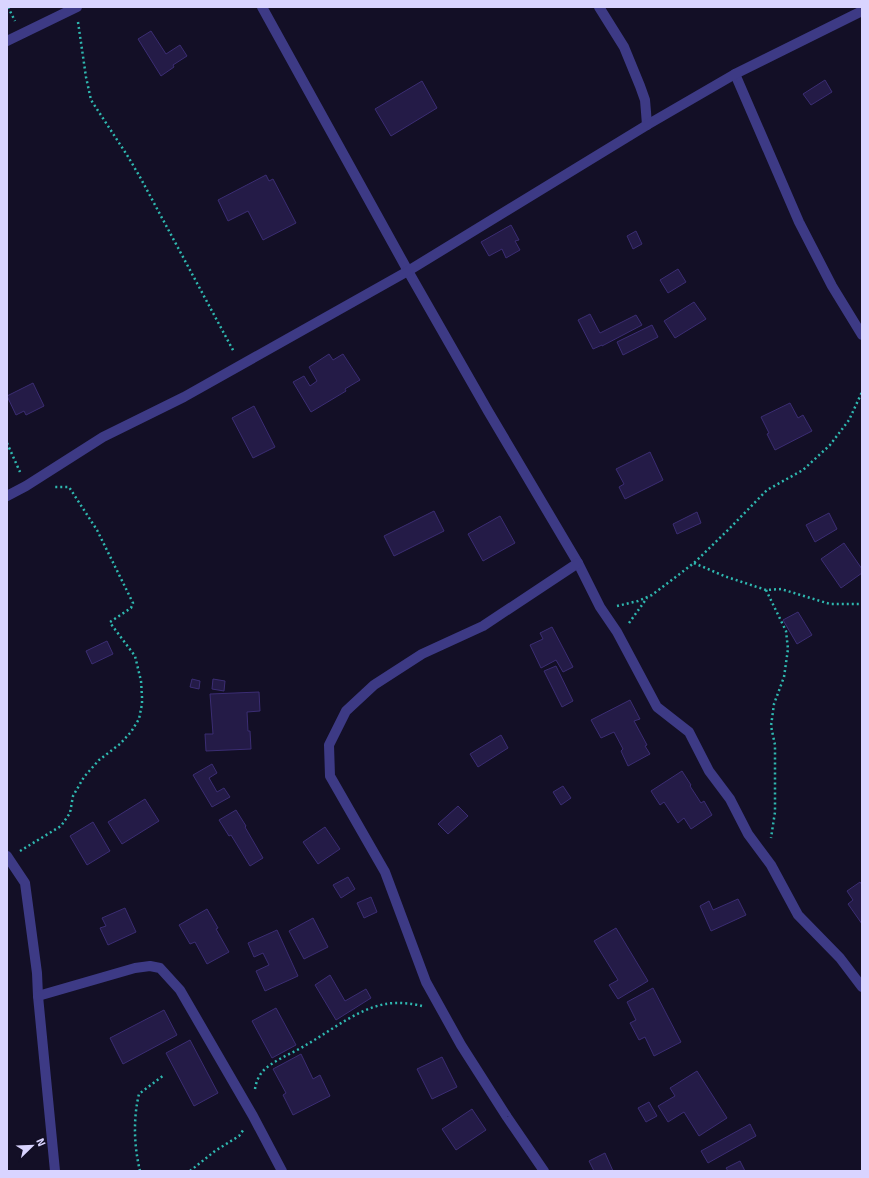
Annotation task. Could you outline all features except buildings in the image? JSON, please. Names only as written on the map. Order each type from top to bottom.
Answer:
[{"type":"street","points":[[7,41],[76,7]]},
{"type":"street","points":[[262,7],[408,271],[488,411],[578,563],[600,607],[621,640],[657,707],[689,732],[708,771],[730,799],[748,834],[771,865],[798,915],[840,958],[862,987]]},
{"type":"street","points":[[599,7],[624,47],[640,86],[645,100],[647,125]]},
{"type":"street","points":[[7,496],[26,486],[103,437],[184,397],[408,271],[647,125],[735,74],[862,11]]},
{"type":"street","points":[[735,74],[800,222],[832,286],[862,335]]},
{"type":"street","points":[[544,1171],[461,1045],[426,982],[384,872],[330,776],[328,745],[346,711],[374,685],[422,654],[483,626],[578,563]]},
{"type":"street","points":[[8,856],[25,883],[37,973],[55,1171]]},
{"type":"street","points":[[38,996],[135,968],[150,966],[160,968],[180,990],[253,1116],[282,1171]]},
{"type":"path","points":[[76,7],[86,77],[91,100],[140,177],[240,365]]},
{"type":"path","points":[[600,607],[621,605],[638,601],[652,595],[694,564],[767,490],[803,470],[830,445],[849,420],[862,392]]},
{"type":"path","points":[[7,443],[26,486],[68,487],[97,530],[133,604],[132,608],[110,622],[123,642],[135,656],[141,681],[142,704],[139,719],[130,732],[120,744],[99,760],[84,777],[73,796],[70,813],[61,826],[8,856]]},
{"type":"path","points":[[694,564],[766,590],[781,589],[830,604],[862,604]]},
{"type":"path","points":[[766,590],[786,631],[788,649],[784,677],[774,704],[771,726],[775,744],[775,812],[770,840],[771,865]]},
{"type":"path","points":[[621,640],[630,622],[647,597]]},
{"type":"path","points":[[255,1090],[256,1083],[264,1071],[273,1064],[353,1016],[386,1004],[399,1003],[420,1005],[432,1010],[442,1010]]},
{"type":"path","points":[[140,1171],[135,1134],[139,1094],[164,1075]]},
{"type":"path","points":[[190,1171],[215,1151],[239,1136],[253,1116]]}]
